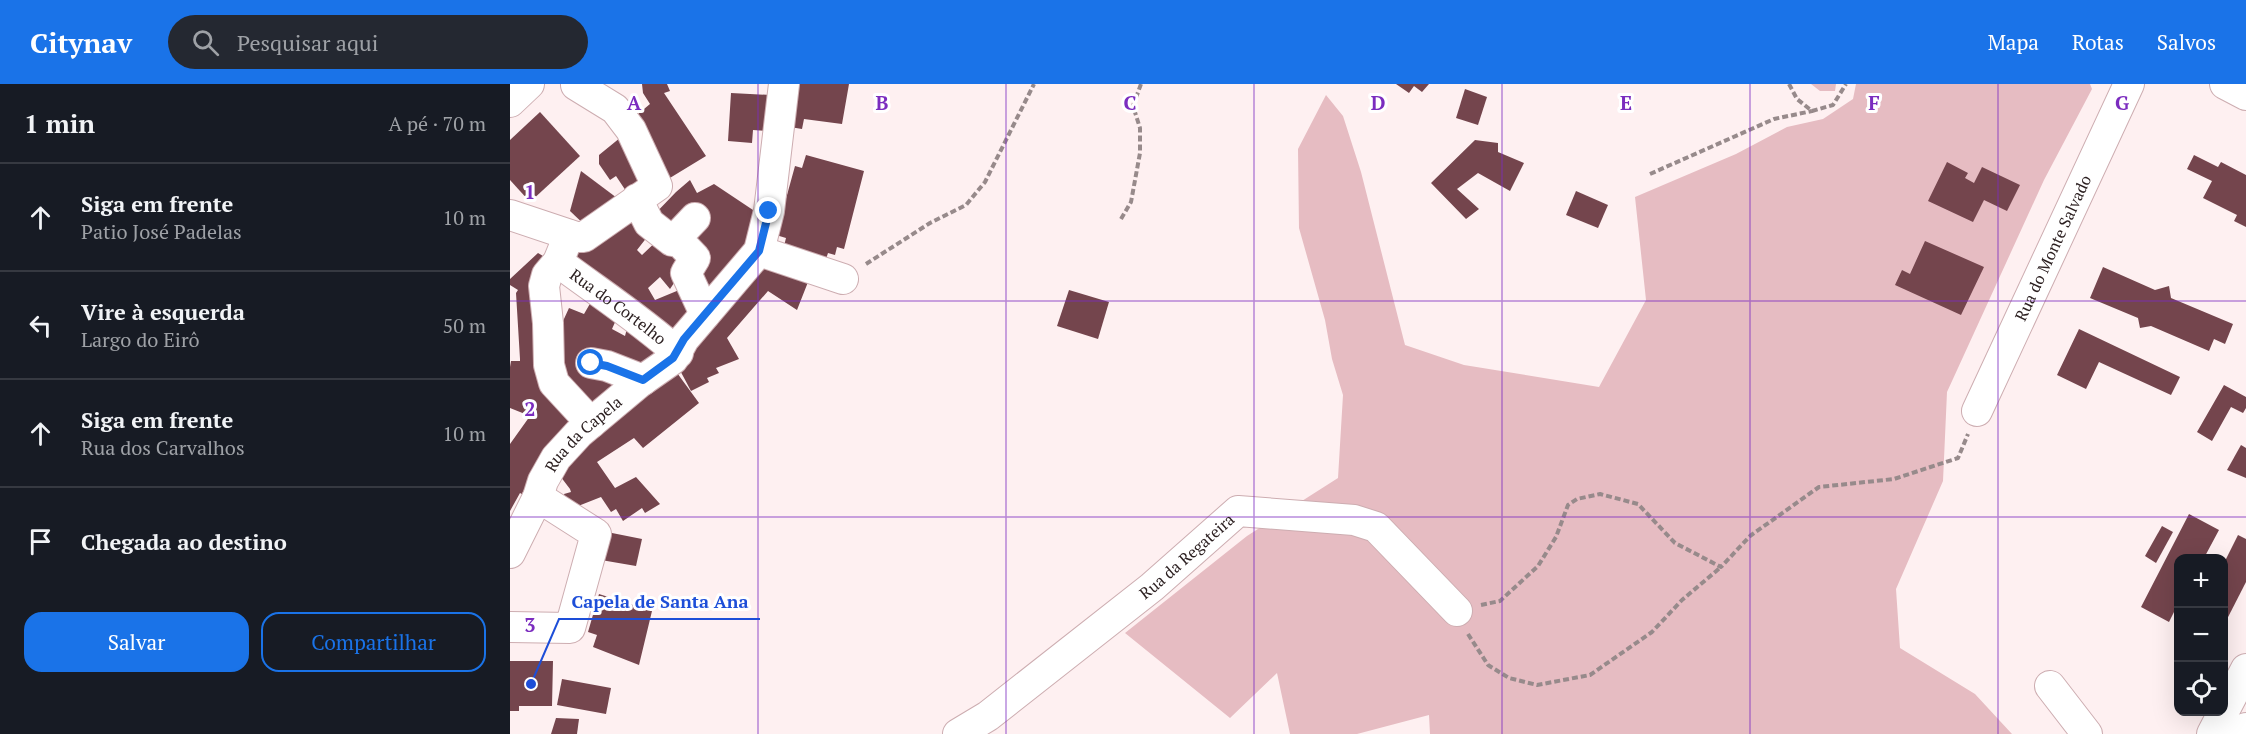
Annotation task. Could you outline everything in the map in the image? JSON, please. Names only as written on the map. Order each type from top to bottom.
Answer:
[{"type":"street","points":[[510,102],[529,84]]},
{"type":"street","points":[[678,353],[684,339],[759,251],[769,211],[784,84]]},
{"type":"street","name":"Rua do Monte Salvado","points":[[1977,411],[2129,84]]},
{"type":"street","points":[[2225,84],[2246,95]]},
{"type":"street","points":[[510,215],[584,237],[657,186],[631,130],[615,109],[576,85]]},
{"type":"street","points":[[632,203],[649,223],[668,234],[695,258],[686,273],[705,314]]},
{"type":"street","points":[[569,234],[558,262],[547,275],[544,286],[550,376],[565,396],[591,423]]},
{"type":"street","points":[[759,251],[843,279]]},
{"type":"street","name":"Rua do Cortelho","points":[[558,262],[650,328],[678,353]]},
{"type":"street","name":"Rua da Capela","points":[[510,553],[556,458],[579,433],[678,353]]},
{"type":"street","points":[[591,363],[607,366],[643,380]]},
{"type":"street","points":[[510,627],[570,628],[596,534],[538,497]]},
{"type":"street","name":"Rua da Regateira","points":[[958,734],[988,716],[1152,587],[1238,511],[1354,520],[1376,527],[1457,611]]},
{"type":"street","points":[[2212,734],[2246,669]]},
{"type":"street","points":[[2050,686],[2087,734]]},
{"type":"street","points":[[2231,734],[2246,728]]},
{"type":"path","points":[[843,279],[930,223],[966,205],[985,182],[1034,84]]},
{"type":"path","points":[[1121,219],[1131,202],[1138,161],[1140,128],[1133,106],[1141,84]]},
{"type":"path","points":[[1788,84],[1797,99],[1812,111]]},
{"type":"path","points":[[1650,174],[1774,119],[1833,105],[1846,84]]},
{"type":"path","points":[[1721,567],[1675,543],[1638,504],[1600,494],[1577,499],[1568,505],[1556,537],[1538,566],[1500,601],[1457,611],[1488,665],[1509,678],[1537,685],[1590,675],[1652,632],[1682,600],[1721,567],[1750,536],[1819,487],[1894,478],[1958,458],[1977,411]]},
{"type":"shaded area","points":[[1811,84],[1836,84],[1835,91],[1820,91]]},
{"type":"shaded area","points":[[1856,84],[2090,84],[2092,89],[2044,180],[1947,392],[1943,481],[1896,589],[1900,648],[1975,694],[2012,734],[1430,734],[1429,715],[1357,734],[1290,734],[1277,673],[1230,718],[1125,633],[1247,536],[1338,478],[1343,395],[1299,228],[1298,149],[1326,95],[1343,116],[1361,172],[1405,345],[1464,365],[1599,387],[1646,300],[1635,197],[1736,154],[1787,127],[1823,119],[1853,99]]},
{"type":"building","points":[[642,84],[667,84],[670,91],[664,93],[706,156],[660,184],[632,119],[650,104],[643,93]]},
{"type":"building","points":[[787,84],[849,84],[842,124],[804,119],[802,129],[784,126]]},
{"type":"building","points":[[1396,84],[1429,84],[1422,92],[1414,86],[1409,93]]},
{"type":"building","points":[[1465,89],[1487,97],[1478,125],[1456,118]]},
{"type":"building","points":[[731,93],[771,95],[769,131],[753,130],[752,143],[728,141]]},
{"type":"building","points":[[540,112],[580,156],[530,202],[510,180],[510,140]]},
{"type":"building","points":[[626,133],[649,184],[630,197],[616,176],[610,180],[599,164],[599,155]]},
{"type":"building","points":[[1475,140],[1498,143],[1498,152],[1524,163],[1510,191],[1478,173],[1457,189],[1479,209],[1466,219],[1431,183]]},
{"type":"building","points":[[806,155],[864,171],[844,249],[837,247],[835,255],[828,253],[825,262],[783,250],[786,238],[776,235],[795,166],[802,168]]},
{"type":"building","points":[[2194,155],[2218,167],[2221,162],[2246,175],[2246,227],[2234,221],[2237,215],[2203,198],[2212,181],[2187,169]]},
{"type":"building","points":[[1947,162],[1968,173],[1965,178],[1974,183],[1982,167],[2020,185],[2007,211],[1984,200],[1973,222],[1928,201]]},
{"type":"building","points":[[581,171],[625,204],[590,230],[570,211]]},
{"type":"building","points":[[690,180],[697,193],[714,184],[759,214],[746,240],[749,243],[711,291],[672,238],[650,219]]},
{"type":"building","points":[[1576,191],[1608,205],[1598,228],[1566,215]]},
{"type":"building","points":[[634,205],[651,232],[637,250],[642,255],[662,236],[690,259],[670,289],[660,277],[648,288],[655,300],[684,288],[688,317],[676,345],[566,262]]},
{"type":"building","points":[[1925,241],[1984,267],[1961,315],[1895,285],[1902,270],[1910,274]]},
{"type":"building","points":[[538,253],[553,262],[545,322],[584,422],[527,497],[520,493],[510,511],[510,444],[530,416],[510,408],[511,361],[520,361],[520,359],[516,293],[518,290],[510,285],[510,279]]},
{"type":"building","points":[[759,256],[810,277],[797,310],[768,291],[727,338],[739,359],[716,368],[719,373],[707,378],[709,382],[691,391],[675,361]]},
{"type":"building","points":[[2103,267],[2155,290],[2169,286],[2171,298],[2233,324],[2225,344],[2214,339],[2209,351],[2151,326],[2140,328],[2138,318],[2090,298]]},
{"type":"building","points":[[1069,290],[1109,302],[1098,339],[1057,326]]},
{"type":"building","points":[[595,295],[620,311],[612,329],[625,336],[630,317],[655,333],[659,365],[599,361],[579,354],[577,361],[636,379],[591,416],[557,383],[558,332],[569,308],[584,314]]},
{"type":"building","points":[[2079,329],[2180,377],[2171,395],[2099,362],[2086,389],[2057,375]]},
{"type":"building","points":[[672,366],[699,403],[643,448],[634,438],[597,462],[615,488],[636,477],[660,504],[645,513],[642,508],[623,521],[616,509],[611,512],[601,497],[568,510],[564,494],[571,492],[570,489],[554,468]]},
{"type":"building","points":[[2224,385],[2246,397],[2246,408],[2243,413],[2231,407],[2212,441],[2197,432]]},
{"type":"building","points":[[2241,445],[2246,448],[2246,478],[2227,470]]},
{"type":"building","points":[[2189,514],[2219,530],[2206,554],[2174,554],[2174,612],[2169,622],[2141,607]]},
{"type":"building","points":[[2162,526],[2173,532],[2156,563],[2145,556]]},
{"type":"building","points":[[607,532],[642,539],[636,566],[601,560]]},
{"type":"building","points":[[2238,535],[2246,539],[2246,582],[2228,617],[2228,608],[2228,555]]},
{"type":"building","points":[[599,594],[652,611],[639,665],[593,647],[597,635],[588,632]]},
{"type":"building","points":[[510,661],[553,661],[552,706],[519,706],[519,711],[510,711]]},
{"type":"building","points":[[562,679],[611,688],[606,714],[557,705]]},
{"type":"building","points":[[556,718],[579,719],[577,734],[551,734]]},
{"type":"place","name":"Capela de Santa Ana","points":[[531,684]]},
{"type":"route","points":[[591,363],[607,366],[643,380],[673,358],[678,353],[684,339],[759,251],[769,211]]}]
